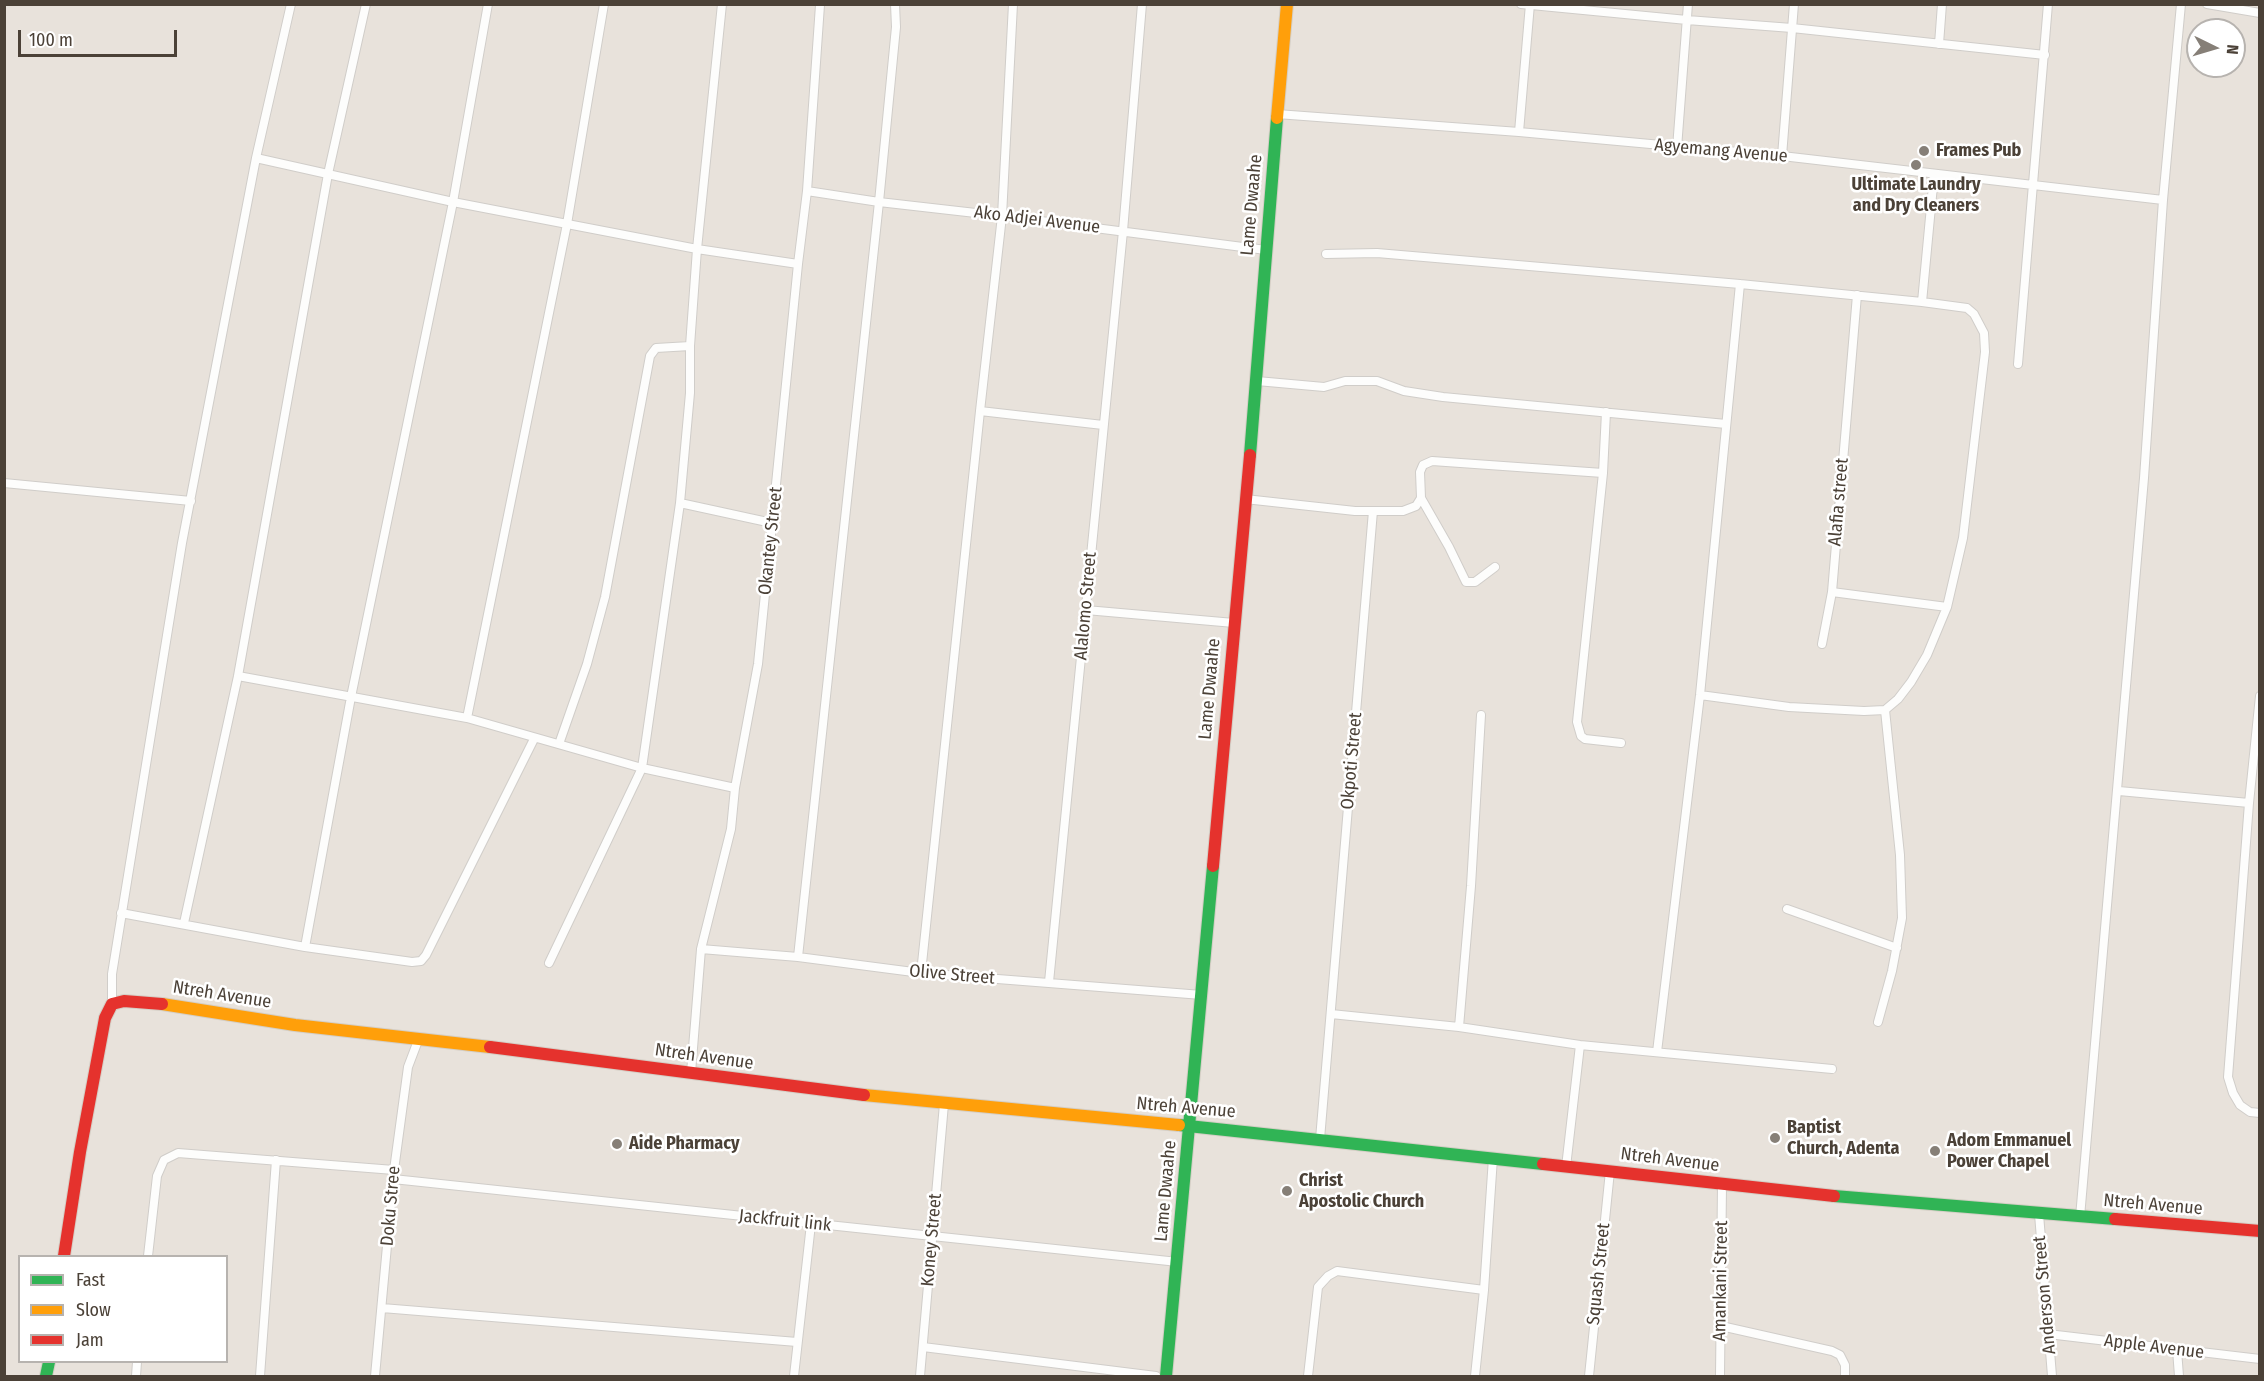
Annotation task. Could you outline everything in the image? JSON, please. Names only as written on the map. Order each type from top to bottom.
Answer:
[{"type":"street","points":[[64,1255],[99,1047],[105,1018],[112,1004],[112,974],[121,913],[191,501],[256,158],[291,4]]},
{"type":"street","points":[[184,923],[238,676],[328,174],[366,4]]},
{"type":"street","points":[[305,947],[351,697],[453,202],[488,4]]},
{"type":"street","points":[[467,718],[567,224],[604,4]]},
{"type":"street","points":[[549,963],[642,768],[680,503],[690,393],[690,346],[697,249],[722,4]]},
{"type":"street","points":[[798,957],[879,202],[896,27],[895,4]]},
{"type":"street","points":[[921,973],[1002,216],[1013,4]]},
{"type":"street","name":"Alalomo Street","points":[[1049,982],[1123,231],[1142,4]]},
{"type":"street","name":"Lame Dwaahe","points":[[1166,1377],[1203,995],[1257,381],[1287,4]]},
{"type":"street","points":[[1521,4],[1607,9],[1687,20],[1792,28],[2045,55]]},
{"type":"street","points":[[1677,148],[1688,4]]},
{"type":"street","points":[[1782,156],[1794,4]]},
{"type":"street","points":[[1939,44],[1942,4]]},
{"type":"street","points":[[2018,364],[2048,4]]},
{"type":"street","points":[[2080,1217],[2145,478],[2163,200],[2181,4]]},
{"type":"street","points":[[2207,4],[2259,13]]},
{"type":"street","name":"Okantey Street","points":[[691,1073],[701,949],[731,829],[735,788],[758,664],[807,191],[820,5]]},
{"type":"street","points":[[1519,132],[1530,5]]},
{"type":"street","name":"Agyemang Avenue","points":[[1277,114],[1519,132],[1782,156],[2163,200]]},
{"type":"street","points":[[256,158],[453,202],[697,249],[798,264]]},
{"type":"street","points":[[1922,302],[1934,175]]},
{"type":"street","name":"Ako Adjei Avenue","points":[[807,191],[1266,250]]},
{"type":"street","points":[[1326,254],[1377,253],[1857,295],[1967,308],[1980,322],[1984,333],[1985,352],[1963,538],[1947,607],[1927,655],[1911,682],[1898,699],[1885,710],[1789,707],[1700,694]]},
{"type":"street","points":[[1657,1053],[1700,694],[1740,284]]},
{"type":"street","name":"Alafia street","points":[[1822,644],[1832,592],[1857,295]]},
{"type":"street","points":[[559,744],[587,664],[606,597],[650,356],[656,348],[690,346]]},
{"type":"street","points":[[1257,381],[1324,387],[1345,381],[1377,381],[1404,391],[1443,397],[1726,424]]},
{"type":"street","points":[[980,411],[1103,425]]},
{"type":"street","points":[[1606,412],[1603,473],[1577,722],[1581,736],[1585,739],[1621,743]]},
{"type":"street","points":[[1495,567],[1475,582],[1466,582],[1421,498],[1420,472],[1423,465],[1432,461],[1603,473]]},
{"type":"street","points":[[4,483],[191,501]]},
{"type":"street","points":[[1245,499],[1355,511],[1403,512],[1416,506],[1421,498]]},
{"type":"street","points":[[680,503],[772,523]]},
{"type":"street","name":"Okpoti Street","points":[[1320,1139],[1373,512]]},
{"type":"street","points":[[1832,592],[1947,607]]},
{"type":"street","points":[[1086,610],[1234,623]]},
{"type":"street","points":[[238,676],[467,718],[642,768],[735,788]]},
{"type":"street","points":[[2259,696],[2228,1077],[2233,1093],[2240,1104],[2250,1112],[2259,1113]]},
{"type":"street","points":[[1878,1022],[1897,948],[1902,918],[1900,855],[1885,710]]},
{"type":"street","points":[[1459,1027],[1471,886],[1481,715]]},
{"type":"street","points":[[121,913],[305,947],[412,962],[421,961],[534,739]]},
{"type":"street","points":[[2118,791],[2249,803]]},
{"type":"street","points":[[1787,909],[1897,948]]},
{"type":"street","name":"Olive Street","points":[[701,949],[798,957],[921,973],[1203,995]]},
{"type":"street","name":"Ntreh Avenue","points":[[112,1004],[124,1001],[153,1003],[295,1025],[419,1038],[808,1089],[944,1104],[1320,1139],[1722,1185],[2039,1214],[2259,1231]]},
{"type":"street","points":[[1332,1014],[1459,1027],[1580,1045],[1832,1069]]},
{"type":"street","name":"Doku Stree","points":[[375,1377],[393,1175],[408,1067],[419,1038]]},
{"type":"street","points":[[1566,1167],[1580,1045]]},
{"type":"street","name":"Koney Street","points":[[920,1377],[944,1104]]},
{"type":"street","name":"Jackfruit link","points":[[148,1255],[157,1176],[164,1160],[178,1153],[276,1160],[811,1224],[1178,1262]]},
{"type":"street","points":[[1475,1377],[1484,1290],[1493,1158]]},
{"type":"street","points":[[260,1377],[276,1160]]},
{"type":"street","name":"Squash Street","points":[[1589,1377],[1610,1171]]},
{"type":"street","name":"Amankani Street","points":[[1720,1377],[1722,1185]]},
{"type":"street","name":"Anderson Street","points":[[2039,1214],[2052,1377]]},
{"type":"street","points":[[794,1377],[811,1224]]},
{"type":"street","points":[[1308,1377],[1318,1287],[1328,1276],[1337,1271],[1484,1290]]},
{"type":"street","points":[[382,1308],[797,1342]]},
{"type":"street","points":[[1721,1326],[1832,1351],[1840,1355],[1845,1365],[1845,1377]]},
{"type":"street","name":"Apple Avenue","points":[[2048,1334],[2259,1359]]},
{"type":"street","points":[[923,1347],[1156,1377]]},
{"type":"street","points":[[2177,1350],[2180,1377]]},
{"type":"shaded area","points":[[5,5],[2259,5],[2259,1376],[5,1376]]},
{"type":"traffic: fast","points":[[1250,455],[1277,118]]},
{"type":"traffic: fast","points":[[1166,1376],[1213,866]]},
{"type":"traffic: fast","points":[[1179,1125],[1543,1164]]},
{"type":"traffic: fast","points":[[1834,1196],[2115,1219]]},
{"type":"traffic: fast","points":[[46,1376],[49,1363]]},
{"type":"traffic: slow","points":[[1277,118],[1287,4]]},
{"type":"traffic: slow","points":[[162,1004],[295,1025],[490,1047]]},
{"type":"traffic: slow","points":[[864,1095],[1179,1125]]},
{"type":"traffic: jam","points":[[1213,866],[1250,455]]},
{"type":"traffic: jam","points":[[64,1255],[80,1152],[105,1018],[112,1004],[124,1001],[162,1004]]},
{"type":"traffic: jam","points":[[490,1047],[864,1095]]},
{"type":"traffic: jam","points":[[1543,1164],[1834,1196]]},
{"type":"traffic: jam","points":[[2115,1219],[2260,1231]]},
{"type":"place","name":"Frames Pub","points":[[1924,151]]},
{"type":"place","name":"Ultimate Laundry and Dry Cleaners","points":[[1916,165]]},
{"type":"place","name":"Baptist Church, Adenta","points":[[1775,1138]]},
{"type":"place","name":"Aide Pharmacy","points":[[617,1144]]},
{"type":"place","name":"Adom Emmanuel Power Chapel","points":[[1935,1151]]},
{"type":"place","name":"Christ Apostolic Church","points":[[1287,1191]]}]
